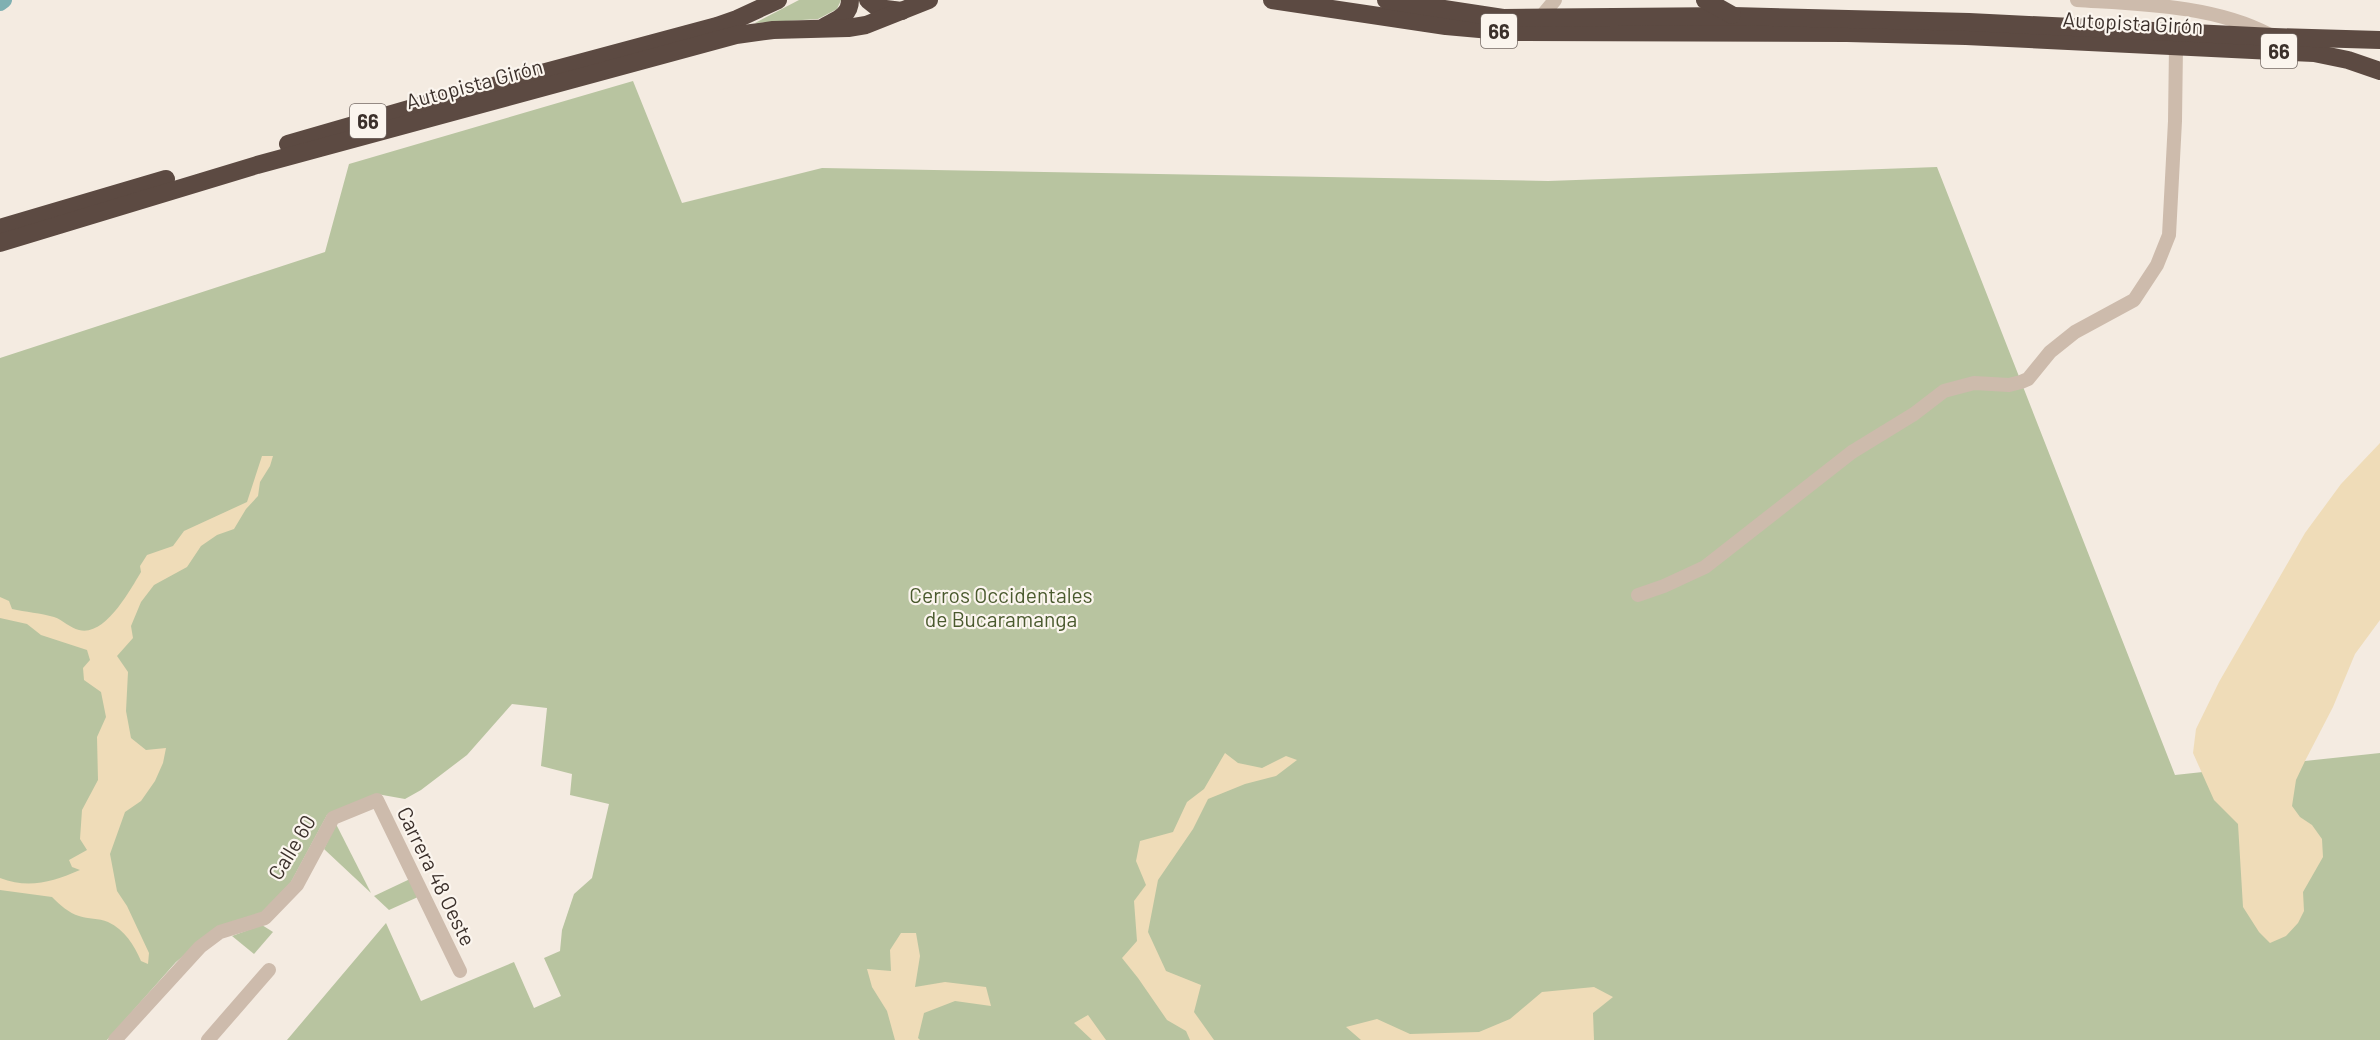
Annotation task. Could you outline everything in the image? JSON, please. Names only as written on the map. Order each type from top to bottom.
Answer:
[{"type":"highway","name":"Autopista Girón","points":[[0,228],[430,103],[717,26],[737,20],[778,0]]},
{"type":"highway","points":[[820,29],[844,16],[848,11],[850,0]]},
{"type":"highway","points":[[868,0],[878,8],[903,11]]},
{"type":"highway","name":"Autopista Girón","points":[[0,243],[257,165],[736,35],[772,30],[866,25],[929,0]]},
{"type":"highway","name":"Autopista Girón","points":[[1272,0],[1446,26],[1513,32],[1847,33],[1966,36],[2314,53],[2339,57],[2376,69]]},
{"type":"highway","name":"Autopista Girón","points":[[1386,0],[1503,18],[1733,16],[1969,22],[2380,40]]},
{"type":"highway","points":[[1705,0],[1733,16]]},
{"type":"street","points":[[1540,18],[1555,0]]},
{"type":"street","points":[[2077,0],[2181,8],[2247,24],[2274,37]]},
{"type":"street","points":[[1638,595],[1705,567],[1852,452],[1914,414],[1944,391],[1974,383],[2009,385],[2028,379],[2050,352],[2075,332],[2134,300],[2157,266],[2169,235],[2176,46]]},
{"type":"street","name":"Carrera 48 Oeste","points":[[377,800],[460,971]]},
{"type":"street","name":"Calle 60","points":[[115,1040],[194,952],[220,932],[265,918],[270,914],[297,885],[333,818],[377,800]]},
{"type":"street","points":[[208,1040],[269,970]]},
{"type":"green space","points":[[799,0],[841,0],[837,9],[818,19],[755,23]]},
{"type":"green space","name":"Cerros Occidentales de Bucaramanga","points":[[633,81],[682,203],[822,168],[1548,181],[1937,167],[2175,775],[2380,753],[2380,1040],[287,1040],[386,923],[421,1001],[514,962],[534,1008],[561,996],[544,958],[560,951],[562,930],[574,894],[592,878],[609,804],[570,795],[572,774],[541,766],[547,708],[512,704],[467,755],[421,790],[405,799],[377,794],[327,815],[291,882],[263,912],[217,928],[176,962],[107,1040],[0,1040],[0,358],[325,252],[349,164]]},
{"type":"green space","points":[[336,824],[371,893],[324,849]]},
{"type":"green space","points":[[410,879],[418,897],[389,910],[374,896]]},
{"type":"green space","points":[[262,925],[273,932],[254,954],[232,936]]},
{"type":"sand","points":[[2380,443],[2380,620],[2355,654],[2333,707],[2296,780],[2292,806],[2300,817],[2312,825],[2322,839],[2323,857],[2303,892],[2304,911],[2298,923],[2286,936],[2270,943],[2259,932],[2243,907],[2238,824],[2214,800],[2193,753],[2196,729],[2219,682],[2305,533],[2341,484]]},
{"type":"sand","points":[[262,456],[273,456],[260,482],[258,496],[246,509],[234,529],[217,535],[201,546],[187,567],[154,585],[141,602],[131,626],[133,638],[117,656],[128,672],[126,711],[131,738],[146,750],[166,748],[163,763],[155,781],[141,801],[125,812],[110,854],[117,891],[127,906],[149,953],[148,964],[141,961],[124,934],[108,922],[75,915],[52,897],[0,890],[0,878],[21,883],[40,883],[80,870],[72,867],[69,860],[87,850],[80,839],[82,810],[98,780],[97,737],[106,717],[101,692],[84,680],[83,668],[90,660],[87,650],[41,635],[27,624],[0,618],[0,597],[9,601],[12,609],[54,617],[79,630],[89,630],[98,626],[116,610],[123,600],[141,572],[140,566],[147,555],[173,546],[184,531],[247,502]]},
{"type":"sand","points":[[1225,753],[1238,763],[1262,768],[1286,756],[1297,760],[1276,776],[1245,784],[1208,799],[1193,829],[1158,880],[1148,932],[1166,971],[1201,985],[1194,1012],[1214,1040],[1190,1040],[1186,1031],[1167,1020],[1122,958],[1137,941],[1134,901],[1146,885],[1136,861],[1140,841],[1173,832],[1187,802],[1204,789]]},
{"type":"sand","points":[[901,933],[916,933],[920,956],[915,987],[945,982],[986,987],[991,1006],[955,1001],[924,1013],[918,1038],[920,1040],[895,1040],[887,1011],[872,987],[867,969],[891,971],[890,950]]},
{"type":"sand","points":[[1594,987],[1613,997],[1593,1013],[1594,1040],[1361,1040],[1346,1027],[1377,1019],[1410,1034],[1479,1032],[1510,1019],[1542,992]]},
{"type":"sand","points":[[1088,1015],[1106,1040],[1092,1040],[1074,1023]]},
{"type":"waterway","points":[[0,3],[4,0]]}]
